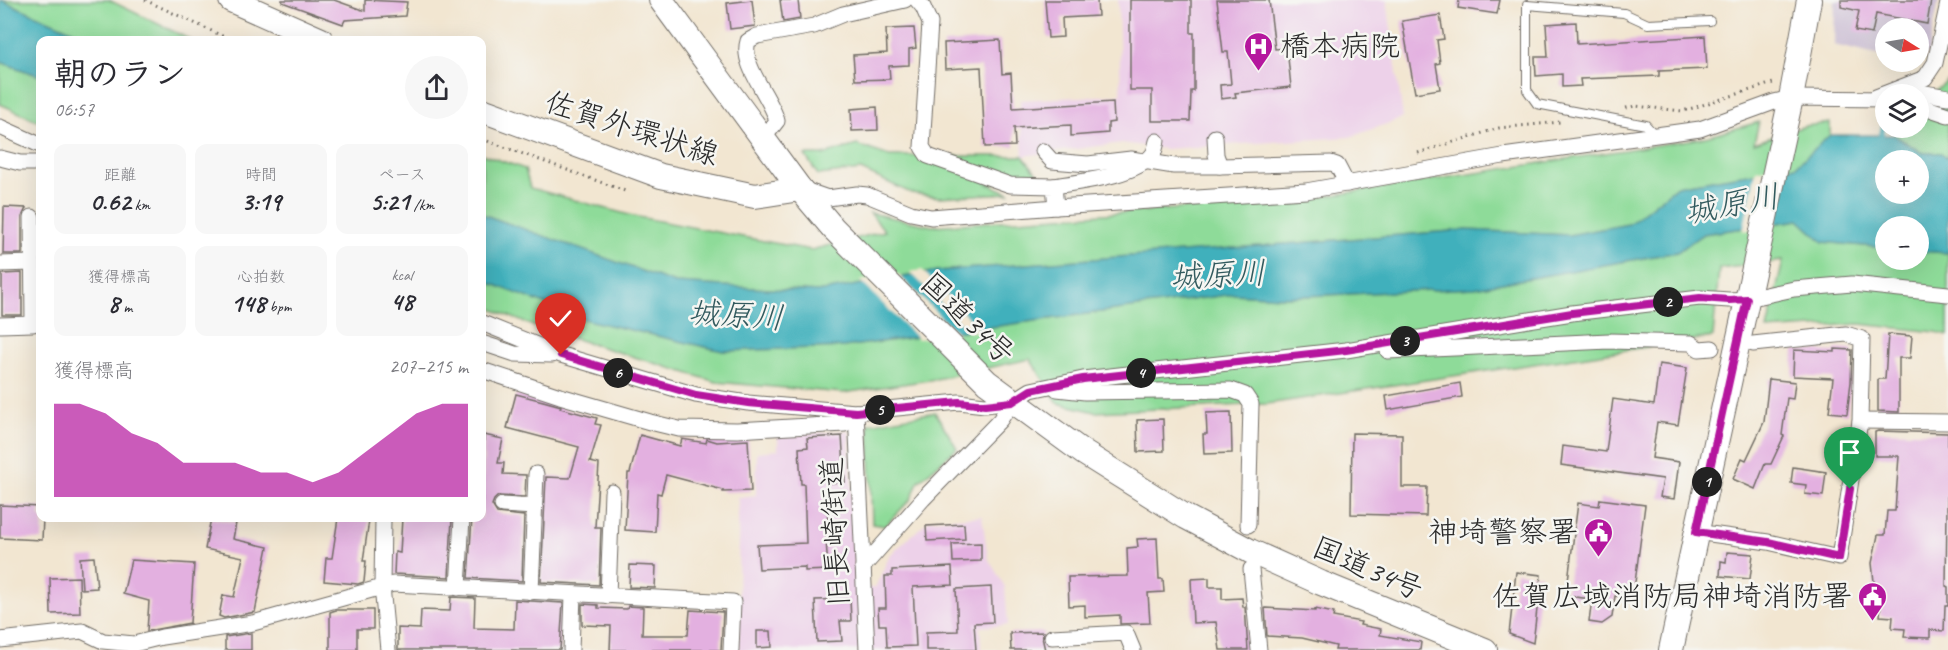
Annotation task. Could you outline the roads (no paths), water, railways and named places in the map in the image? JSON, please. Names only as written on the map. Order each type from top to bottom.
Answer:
[{"type":"main road","points":[[231,0],[312,36]]},
{"type":"main road","name":"国道34号","points":[[661,0],[800,189],[832,228],[987,382],[1012,402],[1084,453],[1177,511],[1250,551],[1321,584],[1485,650]]},
{"type":"main road","points":[[1671,650],[1790,105],[1809,0]]},
{"type":"main road","name":"佐賀外環状線","points":[[486,111],[661,176],[755,196],[800,189]]},
{"type":"street","points":[[763,139],[777,121],[774,110],[747,60],[745,50],[748,41],[757,36],[814,26],[843,14],[905,0]]},
{"type":"street","points":[[917,0],[930,23],[922,147],[928,156],[1010,184],[1054,186],[1117,176],[1154,154],[1157,141]]},
{"type":"street","points":[[1911,84],[1925,78],[1935,63],[1948,3]]},
{"type":"street","points":[[1929,93],[1948,97]]},
{"type":"street","points":[[800,189],[828,198],[867,195],[911,213],[931,217],[1306,191],[1503,156],[1700,129],[1774,102],[1790,105],[1875,98]]},
{"type":"street","points":[[1929,109],[1948,115]]},
{"type":"street","points":[[0,127],[36,142]]},
{"type":"street","points":[[1215,136],[1216,155],[1220,166]]},
{"type":"street","points":[[1043,151],[1052,161],[1088,164],[1131,159],[1174,166],[1331,163],[1337,165],[1347,184]]},
{"type":"street","points":[[0,158],[20,163],[36,163]]},
{"type":"street","points":[[1054,186],[1056,207]]},
{"type":"street","points":[[0,325],[33,324],[32,218]]},
{"type":"street","points":[[0,264],[32,263]]},
{"type":"street","points":[[863,567],[923,499],[1000,420],[1012,402],[1031,390],[1042,387],[1083,379],[1346,350],[1572,313],[1700,298],[1729,300],[1748,294],[1852,284],[1948,294]]},
{"type":"street","points":[[486,325],[561,355],[696,395],[748,403],[856,412],[959,402],[985,405],[1012,402]]},
{"type":"street","points":[[1696,532],[1768,542],[1839,558],[1860,421],[1862,339],[1846,334],[1753,344]]},
{"type":"street","points":[[1346,350],[1407,351],[1610,342],[1691,343],[1700,349],[1712,348]]},
{"type":"street","points":[[486,344],[515,354],[561,355]]},
{"type":"street","points":[[486,371],[583,403],[679,429],[737,430],[845,423],[856,412]]},
{"type":"street","points":[[1042,387],[1085,392],[1231,390],[1245,395],[1251,404],[1248,525]]},
{"type":"street","name":"旧長崎街道","points":[[856,412],[867,650]]},
{"type":"street","points":[[1860,421],[1948,422]]},
{"type":"street","points":[[531,592],[536,474]]},
{"type":"street","points":[[608,596],[612,492]]},
{"type":"street","points":[[502,505],[534,507]]},
{"type":"street","points":[[383,522],[382,586],[388,650]]},
{"type":"street","points":[[458,588],[462,522]]},
{"type":"street","points":[[1251,569],[1259,650]]},
{"type":"street","points":[[0,640],[82,631],[103,641],[147,646],[162,637],[253,623],[393,584],[732,602],[731,650]]},
{"type":"street","points":[[571,650],[573,594]]},
{"type":"street","points":[[1052,637],[1126,633],[1133,650]]},
{"type":"lane","points":[[1655,135],[1646,125],[1537,104],[1527,90],[1527,5],[1624,13],[1648,24],[1710,21]]},
{"type":"water","points":[[0,0],[85,36],[36,36],[36,75],[0,62]]},
{"type":"water","name":"城原川","points":[[1830,135],[1875,135],[1875,138],[1899,138],[1917,150],[1875,150],[1875,204],[1929,204],[1929,153],[1941,153],[1948,158],[1948,253],[1929,252],[1929,216],[1875,216],[1875,247],[1823,242],[1799,220],[1703,234],[1677,252],[1474,288],[1283,297],[1234,294],[843,347],[723,351],[587,320],[486,282],[486,215],[675,283],[817,292],[938,271],[1465,230],[1569,235],[1629,224],[1677,186],[1796,166]]},
{"type":"place","name":"橋本病院","points":[[1259,72]]},
{"type":"place","name":"神埼警察署","points":[[1599,558]]},
{"type":"place","name":"佐賀広域消防局神埼消防署","points":[[1873,622]]}]
